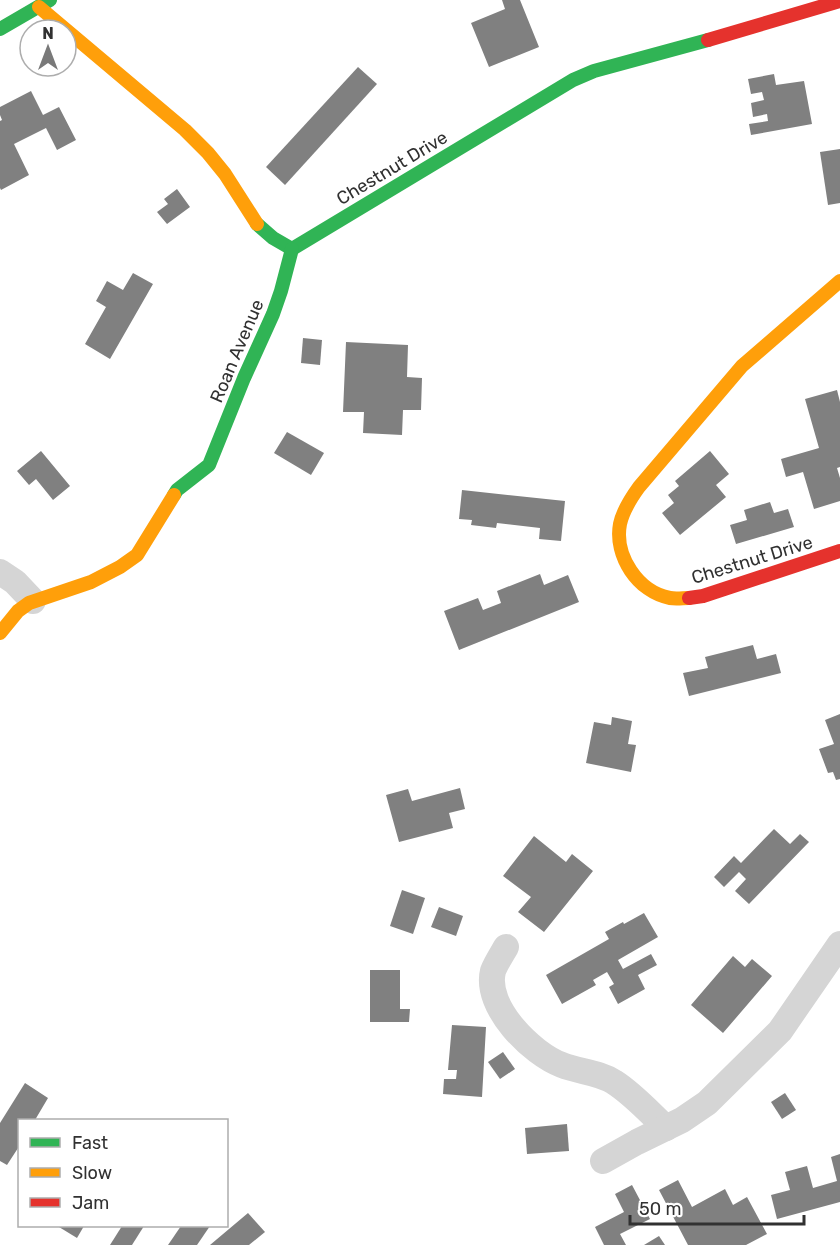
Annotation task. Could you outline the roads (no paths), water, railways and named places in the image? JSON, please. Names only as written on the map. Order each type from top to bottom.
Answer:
[{"type":"street","name":"Chestnut Drive","points":[[292,249],[573,80],[594,71],[840,1]]},
{"type":"street","points":[[0,29],[45,4],[208,153],[225,174],[256,224],[273,238],[292,249]]},
{"type":"street","name":"Roan Avenue","points":[[33,601],[81,587],[129,562],[138,555],[177,490],[209,465],[273,314],[292,249]]},
{"type":"street","name":"Chestnut Drive","points":[[840,281],[742,366],[639,487],[626,505],[619,532],[619,544],[632,574],[645,586],[669,598],[688,599],[704,596],[840,551]]},
{"type":"street","points":[[0,572],[15,582],[33,601],[26,604],[0,633]]},
{"type":"street","points":[[603,1161],[682,1120],[707,1103],[780,1031],[840,944]]},
{"type":"street","points":[[506,947],[493,972],[494,995],[503,1014],[519,1035],[546,1058],[614,1082],[666,1128]]}]
